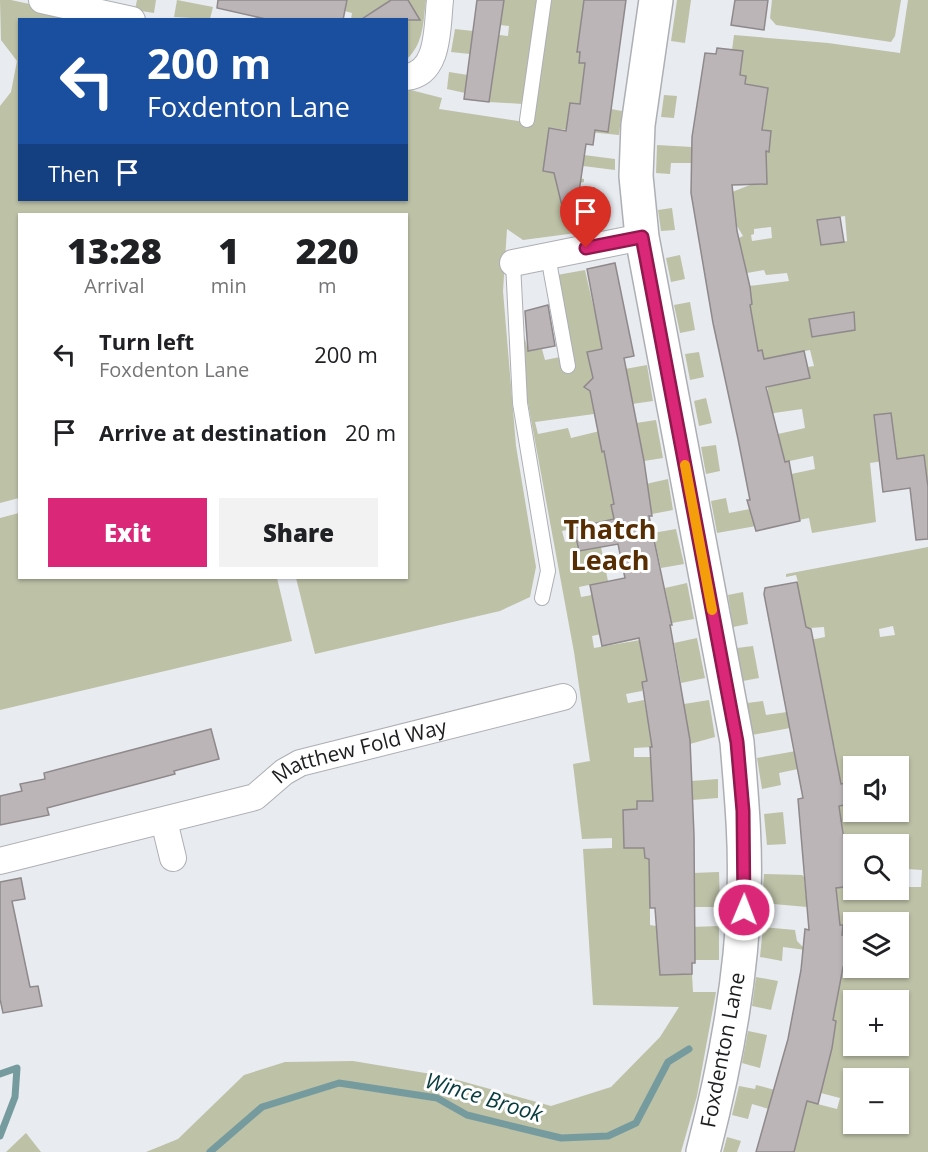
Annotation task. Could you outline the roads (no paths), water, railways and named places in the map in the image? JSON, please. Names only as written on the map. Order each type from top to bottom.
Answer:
[{"type":"main road","name":"Foxdenton Lane","points":[[657,0],[638,125],[636,183],[642,237],[737,742],[743,811],[744,890],[739,969],[724,1064],[703,1152]]},
{"type":"street","points":[[42,0],[123,18]]},
{"type":"street","points":[[408,77],[421,74],[428,67],[433,54],[440,0]]},
{"type":"street","points":[[513,263],[642,237]]},
{"type":"street","name":"Matthew Fold Way","points":[[0,861],[255,797],[284,772],[300,763],[563,697]]},
{"type":"street","points":[[164,821],[173,858]]},
{"type":"lane","points":[[527,120],[544,0]]},
{"type":"lane","points":[[548,256],[568,366]]},
{"type":"lane","points":[[513,263],[520,403],[548,571],[542,598]]},
{"type":"waterway","name":"Wince Brook","points":[[210,1152],[262,1107],[339,1083],[437,1098],[467,1115],[561,1138],[608,1136],[636,1123],[668,1062],[689,1049]]},
{"type":"waterway","name":"Wince Brook","points":[[0,1074],[17,1068],[15,1097],[0,1136]]},
{"type":"district","name":"Thatch Leach","points":[[610,546]]}]
